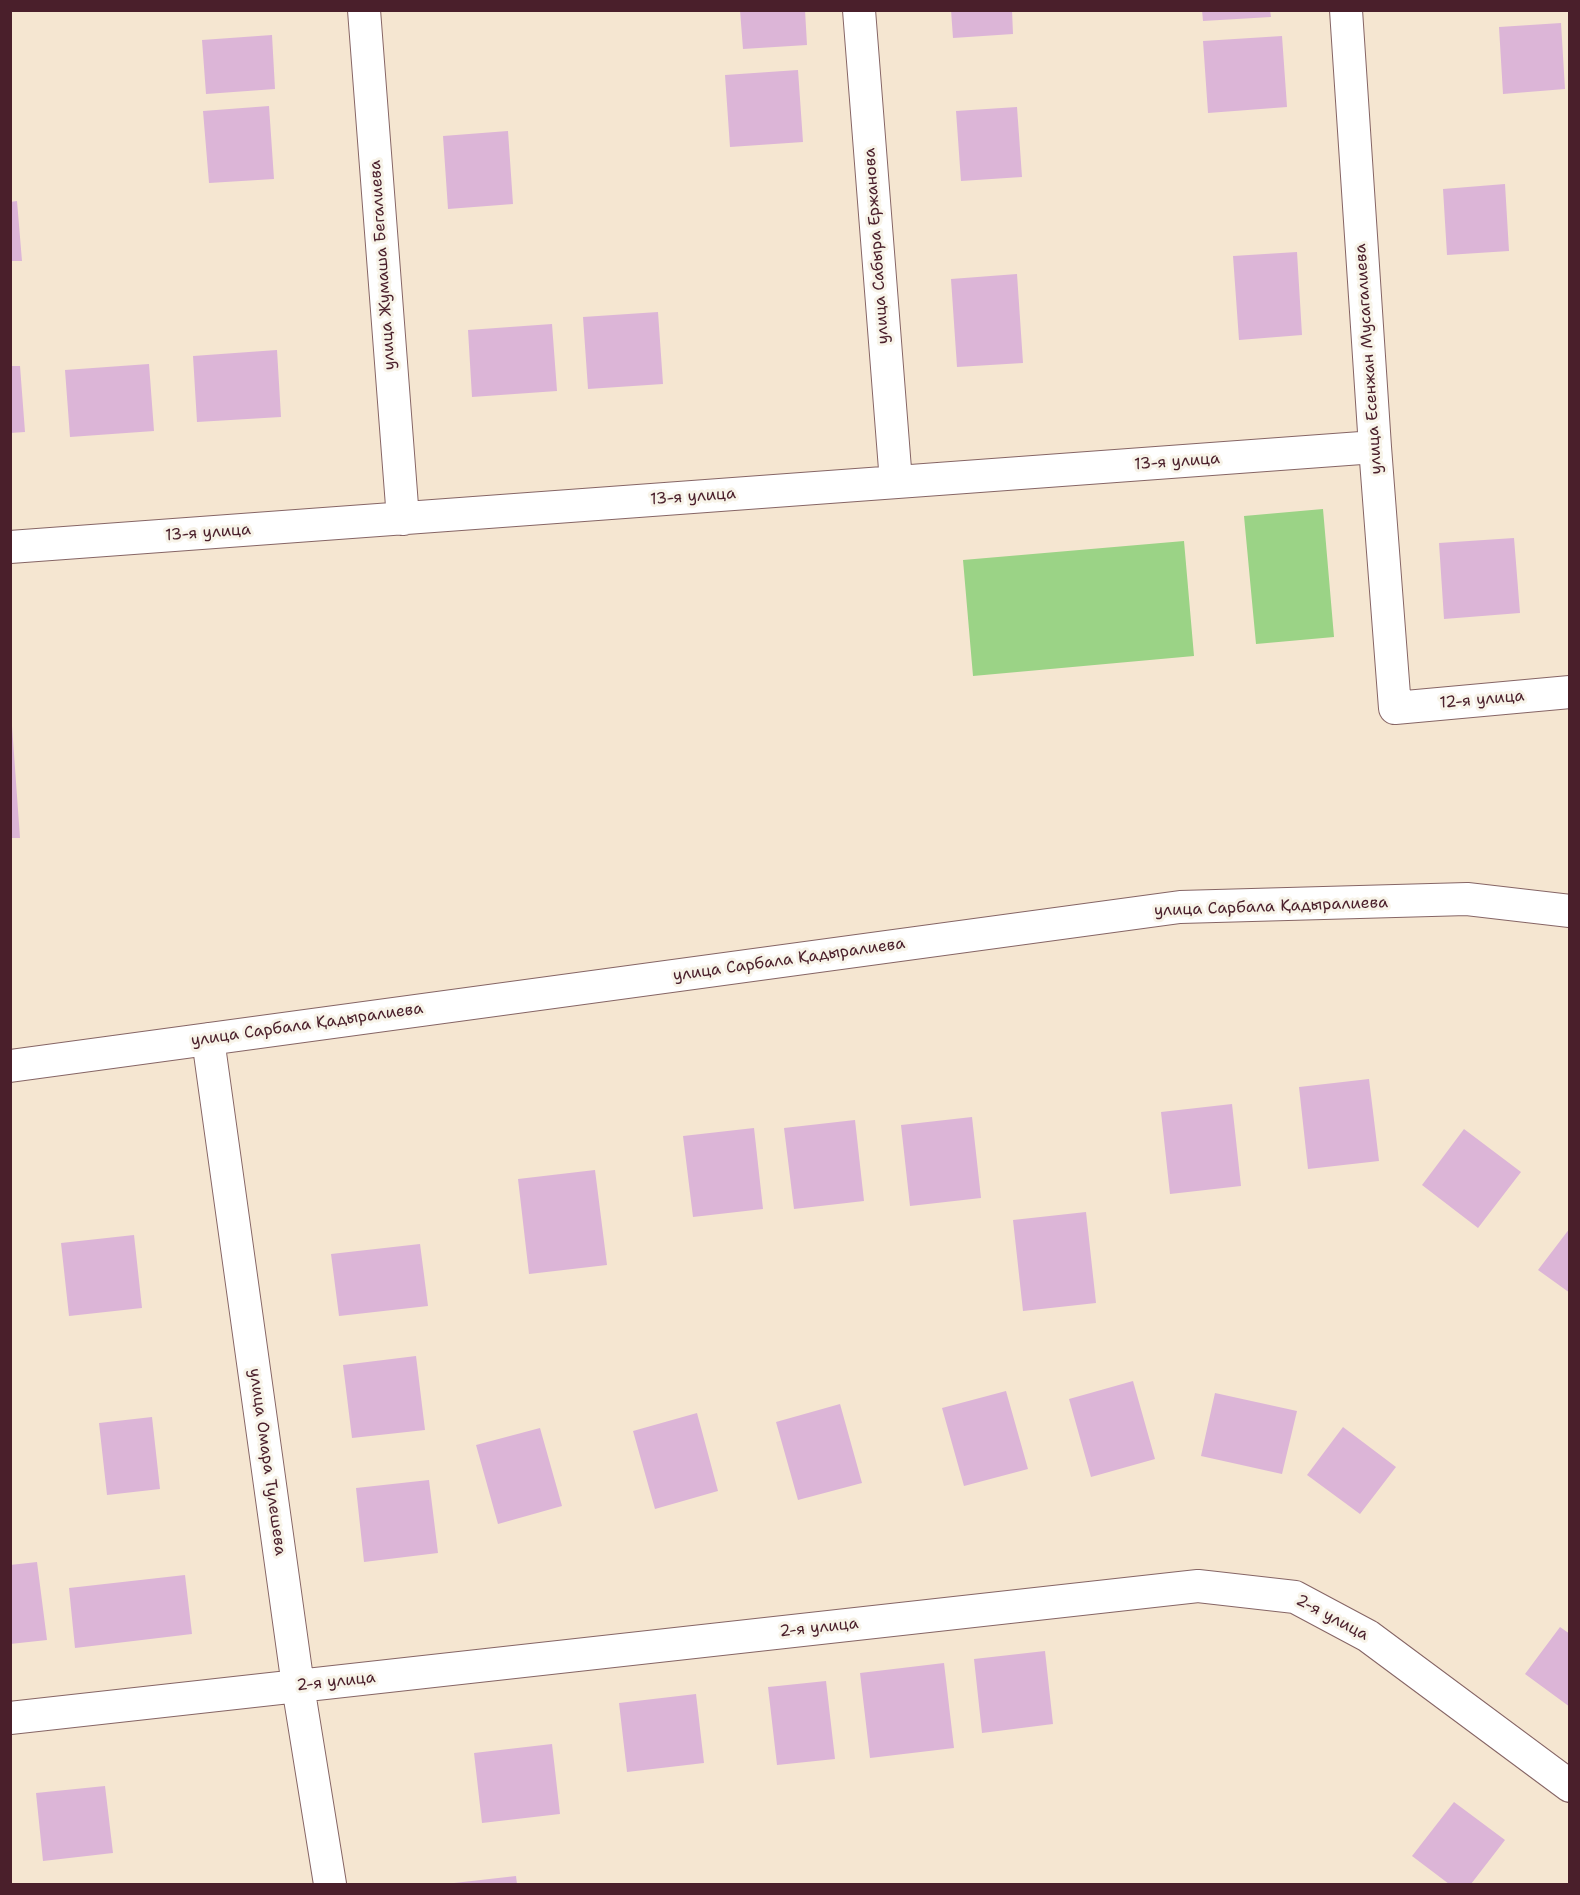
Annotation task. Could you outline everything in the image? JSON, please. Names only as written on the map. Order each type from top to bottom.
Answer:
[{"type":"street","name":"улица Жумаша Бегалиева","points":[[364,10],[403,519]]},
{"type":"street","name":"улица Сабыра Ержанова","points":[[859,10],[896,482]]},
{"type":"street","name":"улица Есенжан Мусагалиева","points":[[1346,10],[1395,708]]},
{"type":"street","name":"13-я улица","points":[[10,547],[1375,447]]},
{"type":"street","name":"12-я улица","points":[[1395,708],[1569,693]]},
{"type":"street","name":"улица Сарбала Қадыралиева","points":[[10,1066],[1180,907],[1467,899],[1569,911]]},
{"type":"street","name":"улица Омара Тулешева","points":[[208,1039],[298,1686],[330,1884]]},
{"type":"street","name":"2-я улица","points":[[10,1718],[1198,1586],[1295,1597],[1368,1636],[1569,1786]]},
{"type":"green space","points":[[1323,509],[1334,637],[1256,644],[1244,516]]},
{"type":"green space","points":[[1184,541],[1194,656],[973,676],[963,560]]},
{"type":"building","points":[[740,10],[805,10],[807,45],[743,49]]},
{"type":"building","points":[[951,10],[1012,10],[1013,34],[953,38]]},
{"type":"building","points":[[1202,10],[1270,10],[1271,17],[1203,21]]},
{"type":"building","points":[[1561,23],[1565,89],[1503,94],[1499,27]]},
{"type":"building","points":[[272,35],[275,89],[206,94],[202,40]]},
{"type":"building","points":[[1282,36],[1287,107],[1208,113],[1203,41]]},
{"type":"building","points":[[798,70],[803,142],[730,147],[725,75]]},
{"type":"building","points":[[269,106],[274,179],[209,183],[203,111]]},
{"type":"building","points":[[1017,107],[1022,177],[961,181],[956,111]]},
{"type":"building","points":[[508,131],[513,204],[448,209],[443,136]]},
{"type":"building","points":[[1505,184],[1509,251],[1447,255],[1443,189]]},
{"type":"building","points":[[17,201],[22,261],[10,261],[10,202]]},
{"type":"building","points":[[1297,252],[1302,335],[1239,340],[1233,256]]},
{"type":"building","points":[[1017,274],[1023,363],[957,367],[951,279]]},
{"type":"building","points":[[658,312],[663,384],[588,389],[583,317]]},
{"type":"building","points":[[552,324],[557,391],[472,397],[468,330]]},
{"type":"building","points":[[277,350],[281,417],[197,422],[193,356]]},
{"type":"building","points":[[149,364],[154,431],[70,437],[65,370]]},
{"type":"building","points":[[10,366],[20,366],[25,432],[10,433]]},
{"type":"building","points":[[1514,538],[1520,613],[1444,619],[1439,543]]},
{"type":"building","points":[[10,726],[12,726],[20,838],[10,838]]},
{"type":"building","points":[[1369,1079],[1379,1161],[1308,1169],[1299,1087]]},
{"type":"building","points":[[1232,1104],[1241,1186],[1170,1194],[1161,1112]]},
{"type":"building","points":[[972,1117],[981,1198],[910,1206],[901,1125]]},
{"type":"building","points":[[855,1120],[864,1201],[794,1209],[784,1128]]},
{"type":"building","points":[[754,1128],[763,1209],[693,1217],[683,1136]]},
{"type":"building","points":[[1464,1129],[1521,1172],[1478,1228],[1422,1185]]},
{"type":"building","points":[[595,1170],[607,1265],[529,1274],[518,1179]]},
{"type":"building","points":[[1086,1212],[1096,1303],[1023,1311],[1013,1220]]},
{"type":"building","points":[[1570,1228],[1570,1293],[1538,1270]]},
{"type":"building","points":[[134,1235],[142,1308],[69,1316],[61,1243]]},
{"type":"building","points":[[420,1244],[428,1306],[339,1316],[331,1254]]},
{"type":"building","points":[[416,1356],[425,1430],[352,1438],[343,1365]]},
{"type":"building","points":[[1133,1381],[1155,1459],[1091,1477],[1069,1399]]},
{"type":"building","points":[[1006,1391],[1028,1469],[964,1486],[942,1408]]},
{"type":"building","points":[[1215,1393],[1297,1411],[1282,1474],[1201,1456]]},
{"type":"building","points":[[840,1404],[862,1483],[798,1500],[776,1422]]},
{"type":"building","points":[[697,1413],[718,1491],[655,1509],[633,1431]]},
{"type":"building","points":[[152,1417],[160,1489],[107,1495],[99,1423]]},
{"type":"building","points":[[1343,1427],[1396,1467],[1360,1514],[1307,1475]]},
{"type":"building","points":[[540,1428],[562,1506],[498,1524],[476,1445]]},
{"type":"building","points":[[429,1480],[438,1553],[364,1562],[356,1488]]},
{"type":"building","points":[[37,1562],[47,1640],[10,1644],[10,1565]]},
{"type":"building","points":[[185,1575],[192,1634],[75,1648],[69,1588]]},
{"type":"building","points":[[1560,1627],[1570,1634],[1570,1707],[1525,1674]]},
{"type":"building","points":[[1045,1651],[1053,1724],[982,1733],[974,1659]]},
{"type":"building","points":[[944,1663],[954,1748],[870,1758],[860,1673]]},
{"type":"building","points":[[826,1681],[835,1759],[777,1765],[768,1687]]},
{"type":"building","points":[[696,1694],[704,1763],[627,1772],[619,1703]]},
{"type":"building","points":[[552,1744],[560,1814],[482,1823],[474,1753]]},
{"type":"building","points":[[105,1786],[113,1853],[43,1861],[36,1793]]},
{"type":"building","points":[[1454,1802],[1505,1840],[1471,1884],[1449,1884],[1412,1856]]},
{"type":"building","points":[[516,1876],[517,1884],[454,1884],[454,1883]]}]
